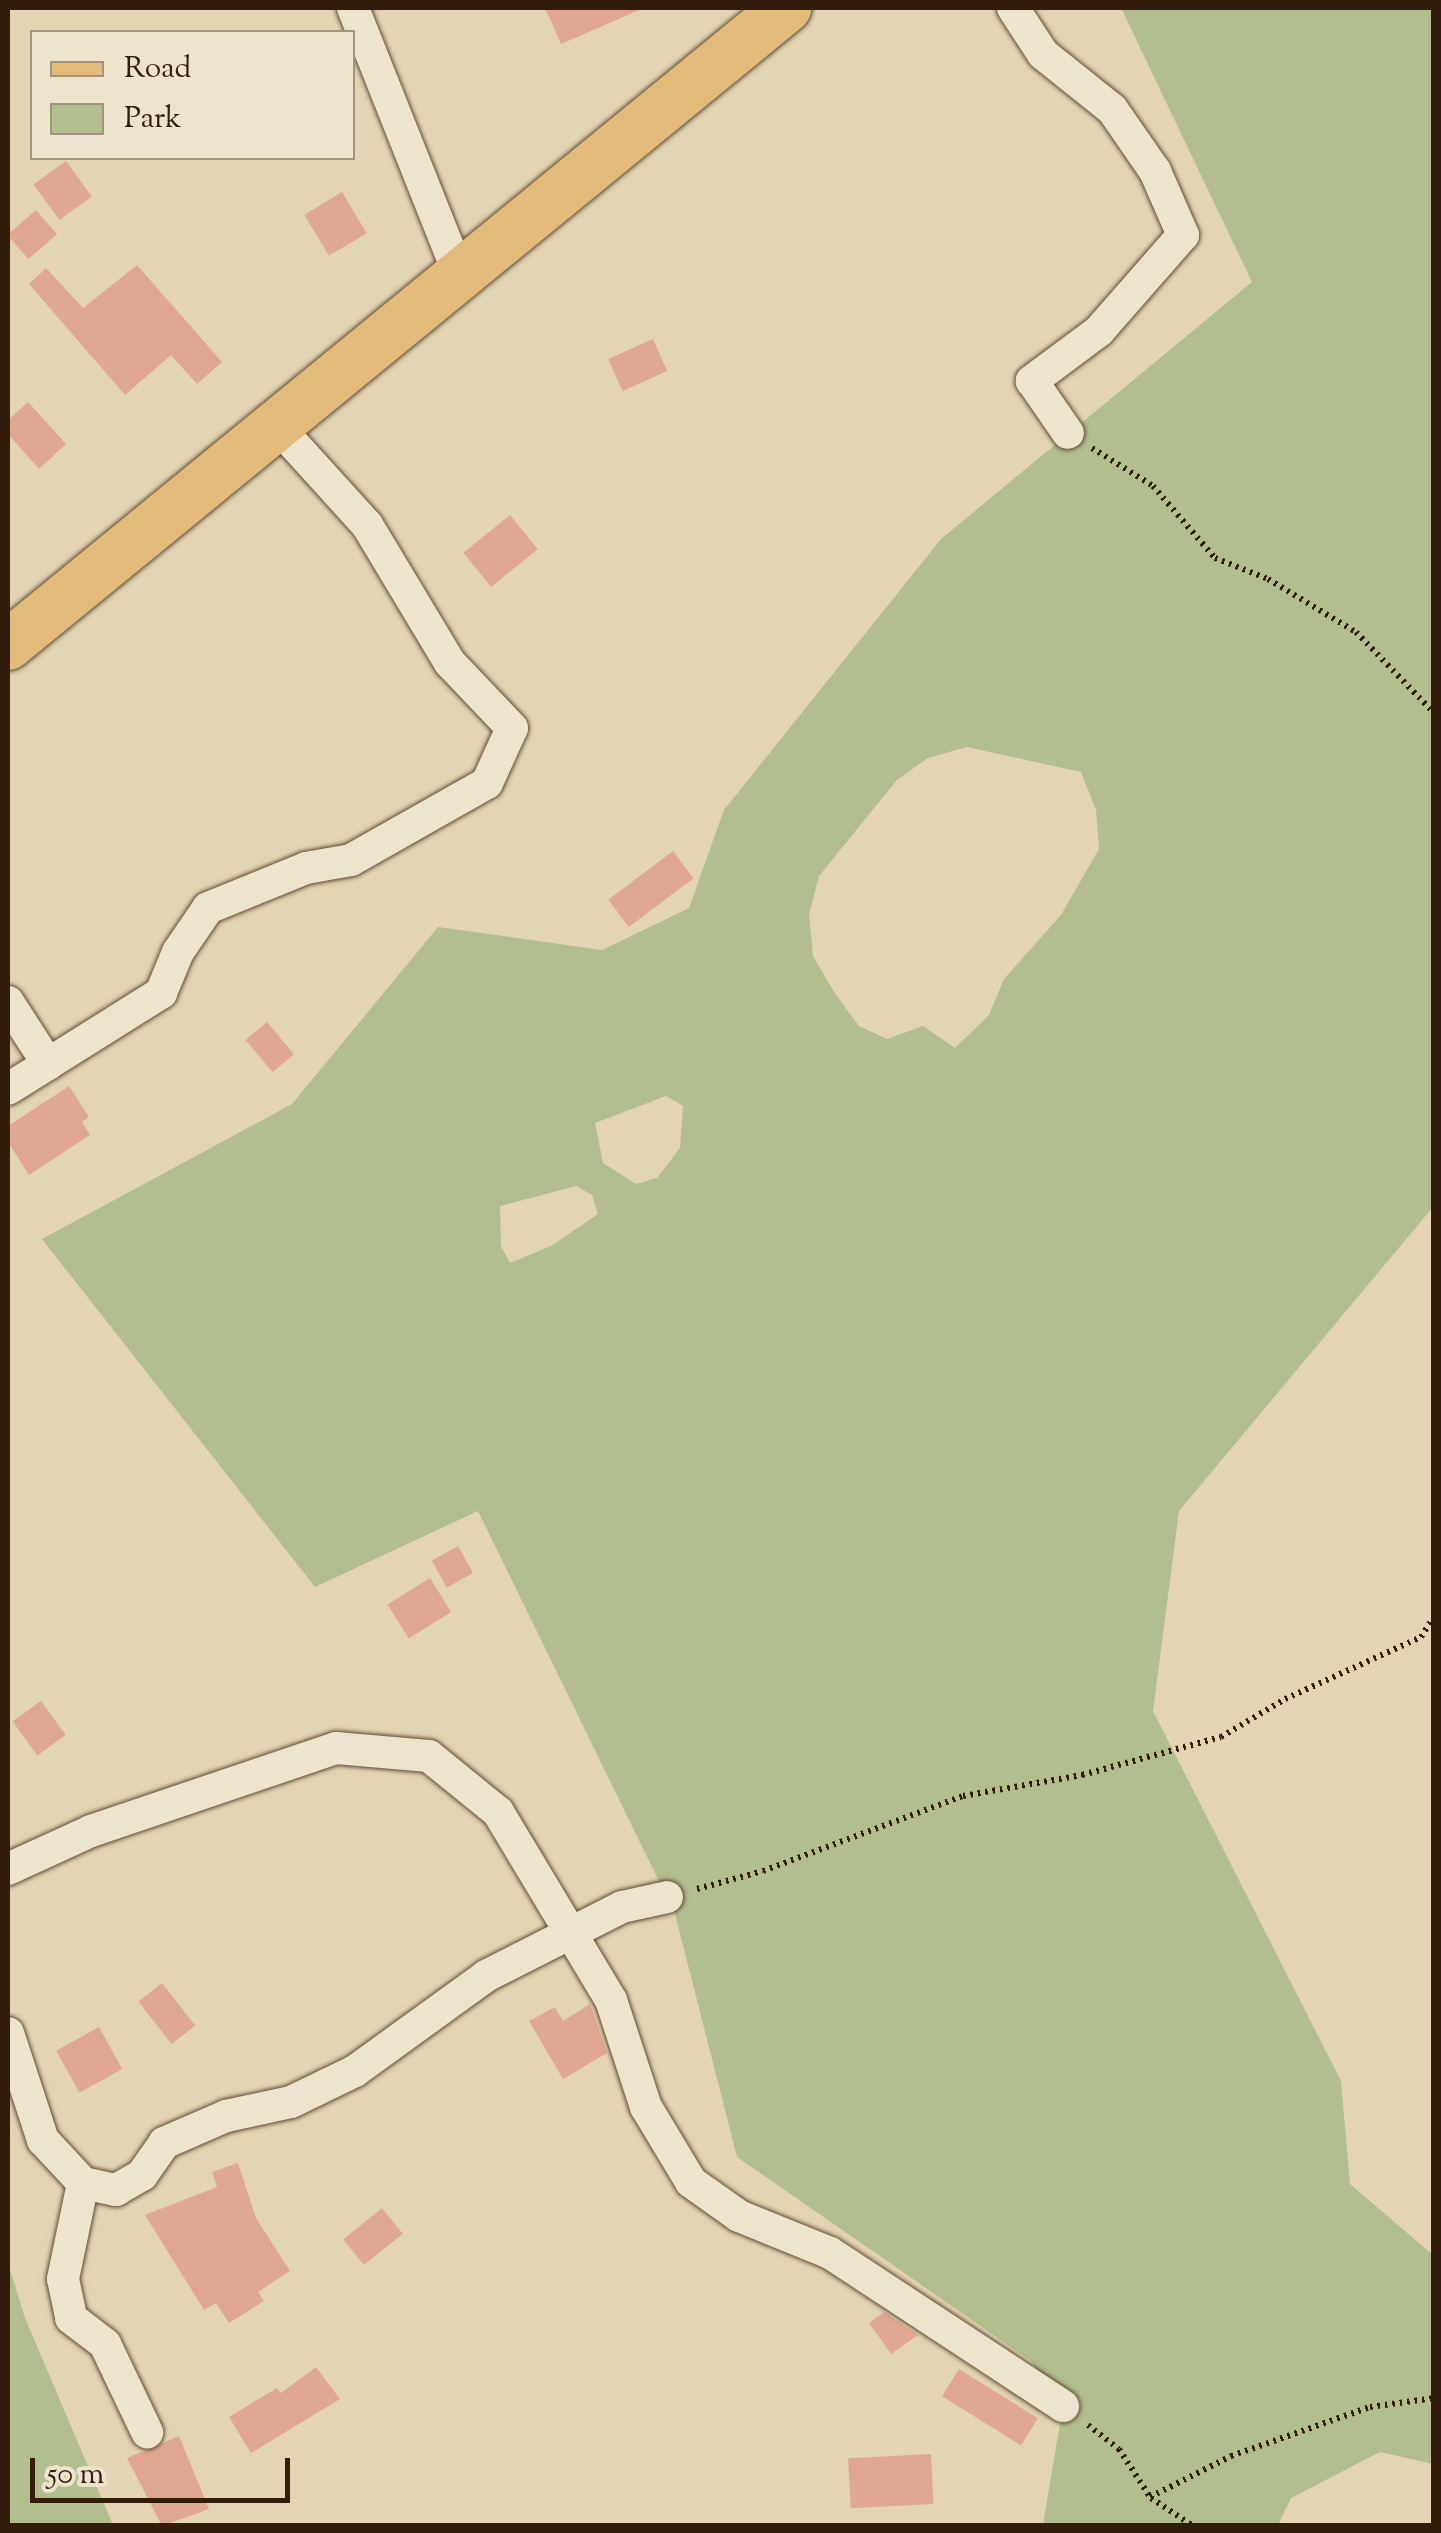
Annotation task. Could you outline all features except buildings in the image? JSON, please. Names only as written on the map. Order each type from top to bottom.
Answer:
[{"type":"main road","points":[[8,645],[278,427],[458,272],[786,8]]},
{"type":"street","points":[[353,8],[458,272]]},
{"type":"street","points":[[1013,8],[1042,54],[1112,109],[1155,171],[1183,235],[1099,330],[1032,381],[1068,433]]},
{"type":"street","points":[[8,1089],[161,993],[208,908],[306,868],[352,860],[487,783],[512,728],[450,663],[367,526],[278,427]]},
{"type":"street","points":[[8,1002],[48,1064]]},
{"type":"street","points":[[8,1870],[91,1831],[336,1748],[430,1756],[498,1812],[611,2000],[646,2106],[691,2182],[739,2216],[830,2253],[1063,2406]]},
{"type":"street","points":[[8,2033],[43,2140],[83,2183],[116,2190],[142,2174],[164,2143],[226,2116],[291,2102],[355,2071],[486,1976],[622,1907],[667,1897]]},
{"type":"street","points":[[83,2183],[63,2280],[71,2318],[106,2344],[146,2432]]},
{"type":"path","points":[[1068,433],[1153,486],[1215,558],[1268,579],[1356,632],[1434,714]]},
{"type":"path","points":[[667,1897],[762,1872],[963,1796],[1082,1775],[1221,1737],[1285,1699],[1421,1637],[1434,1616]]},
{"type":"path","points":[[1150,2497],[1249,2450],[1370,2407],[1434,2398]]},
{"type":"path","points":[[1063,2406],[1119,2449],[1150,2497],[1192,2526]]},
{"type":"green space","points":[[1121,8],[1433,8],[1433,1207],[1179,1511],[1153,1711],[1341,2081],[1350,2184],[1433,2255],[1433,2464],[1380,2452],[1291,2498],[1278,2525],[1043,2525],[1063,2406],[1031,2361],[737,2157],[675,1914],[478,1511],[315,1587],[42,1239],[292,1104],[438,927],[602,950],[689,908],[724,810],[941,539],[1252,282]],"holes":[[[967,747],[1081,772],[1096,810],[1099,849],[1061,915],[1004,979],[989,1015],[955,1048],[923,1026],[887,1039],[859,1026],[813,956],[809,914],[819,876],[897,780],[928,758]],[[666,1096],[683,1106],[680,1148],[657,1178],[636,1184],[603,1163],[595,1123]],[[576,1186],[592,1195],[598,1214],[551,1246],[510,1263],[501,1246],[500,1206]]]},
{"type":"green space","points":[[8,2263],[25,2318],[113,2525],[8,2525]]}]
